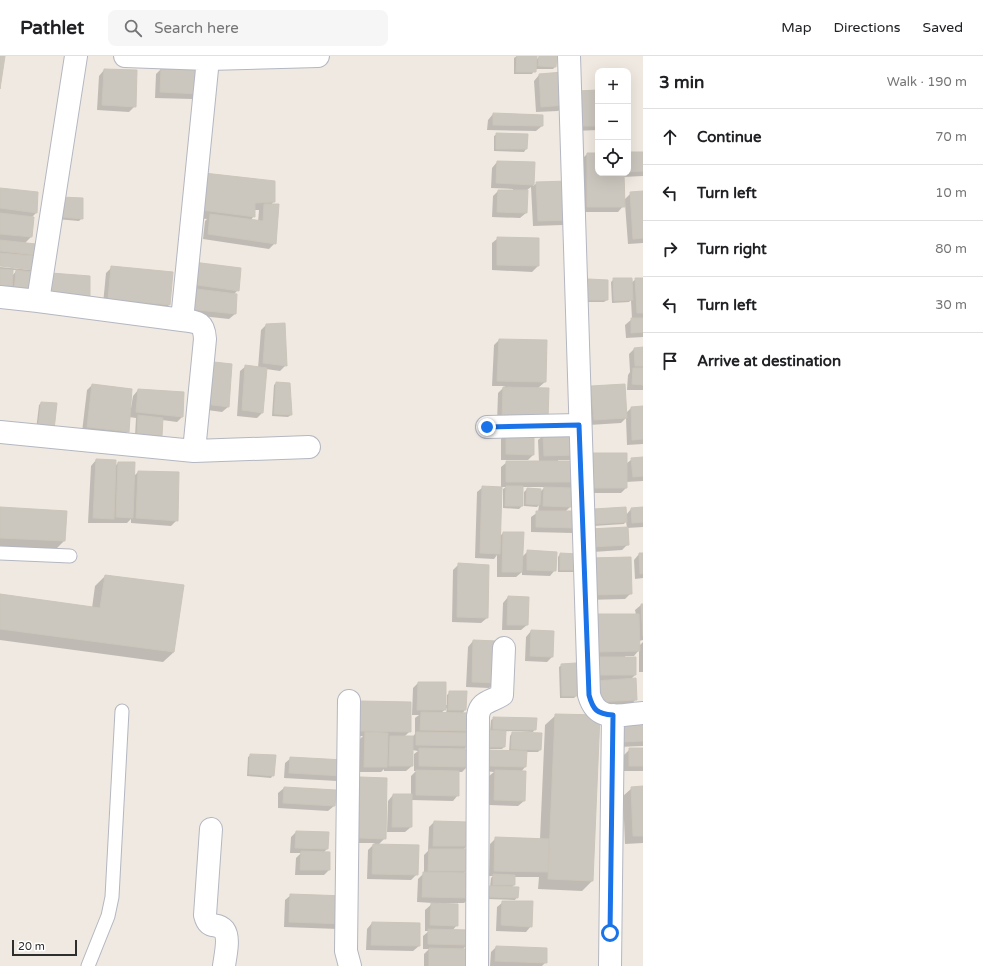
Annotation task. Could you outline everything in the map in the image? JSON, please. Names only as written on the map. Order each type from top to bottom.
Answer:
[{"type":"street","points":[[38,301],[76,56]]},
{"type":"street","points":[[125,56],[208,59],[318,56]]},
{"type":"street","points":[[569,56],[579,425],[589,695],[592,707],[602,714],[613,715],[643,713]]},
{"type":"street","points":[[182,320],[208,59]]},
{"type":"street","points":[[0,297],[182,320],[199,324],[204,330],[205,339],[194,451]]},
{"type":"street","points":[[487,427],[579,425]]},
{"type":"street","points":[[0,432],[194,451],[309,447]]},
{"type":"street","points":[[477,966],[478,716],[479,709],[483,703],[502,695],[504,648]]},
{"type":"street","points":[[349,701],[346,951],[350,966]]},
{"type":"street","points":[[610,966],[613,715]]},
{"type":"street","points":[[211,829],[206,915],[207,922],[224,930],[226,937],[224,966]]},
{"type":"lane","points":[[0,553],[70,556]]},
{"type":"lane","points":[[88,966],[108,916],[112,897],[122,712]]},
{"type":"building","points":[[0,56],[5,56],[0,89]]},
{"type":"building","points":[[517,56],[537,56],[536,72],[516,72]]},
{"type":"building","points":[[539,56],[557,56],[556,67],[538,66]]},
{"type":"building","points":[[161,68],[199,69],[198,94],[160,92]]},
{"type":"building","points":[[104,69],[137,70],[136,107],[102,105]]},
{"type":"building","points":[[563,72],[565,105],[541,107],[539,74]]},
{"type":"building","points":[[595,90],[595,126],[579,126],[578,91]]},
{"type":"building","points":[[493,113],[543,115],[543,126],[493,125]]},
{"type":"building","points":[[496,133],[528,134],[527,149],[496,149]]},
{"type":"building","points":[[631,152],[643,152],[643,171],[631,172]]},
{"type":"building","points":[[587,153],[595,153],[595,176],[624,176],[625,207],[587,207]]},
{"type":"building","points":[[497,161],[535,162],[534,185],[496,183]]},
{"type":"building","points":[[204,173],[275,181],[275,202],[255,203],[255,217],[201,210]]},
{"type":"building","points":[[569,181],[570,220],[538,221],[536,182]]},
{"type":"building","points":[[0,188],[38,192],[37,213],[0,208]]},
{"type":"building","points":[[498,190],[528,190],[527,213],[497,212]]},
{"type":"building","points":[[643,191],[643,238],[633,239],[630,192]]},
{"type":"building","points":[[60,197],[83,198],[83,219],[59,217]]},
{"type":"building","points":[[264,204],[279,204],[276,244],[208,234],[210,214],[263,221]]},
{"type":"building","points":[[0,213],[34,217],[32,237],[0,234]]},
{"type":"building","points":[[497,237],[539,238],[539,266],[497,265]]},
{"type":"building","points":[[0,240],[36,244],[36,255],[0,251]]},
{"type":"building","points":[[0,253],[35,256],[34,270],[0,266]]},
{"type":"building","points":[[193,262],[241,268],[239,291],[190,284]]},
{"type":"building","points":[[111,266],[173,272],[170,305],[108,299]]},
{"type":"building","points":[[0,269],[13,270],[12,292],[0,291]]},
{"type":"building","points":[[16,270],[31,272],[29,294],[14,292]]},
{"type":"building","points":[[51,273],[90,276],[90,300],[49,296]]},
{"type":"building","points":[[613,278],[632,278],[633,300],[614,301]]},
{"type":"building","points":[[635,278],[643,278],[643,313],[637,313]]},
{"type":"building","points":[[588,279],[608,280],[608,300],[587,300]]},
{"type":"building","points":[[189,288],[237,294],[236,314],[188,309]]},
{"type":"building","points":[[631,318],[643,318],[643,332],[631,333]]},
{"type":"building","points":[[285,323],[287,366],[263,363],[266,324]]},
{"type":"building","points":[[499,339],[547,340],[546,382],[497,381]]},
{"type":"building","points":[[643,347],[643,366],[635,366],[634,348]]},
{"type":"building","points":[[205,361],[232,364],[229,407],[212,405],[202,393]]},
{"type":"building","points":[[245,365],[267,368],[263,413],[242,410]]},
{"type":"building","points":[[633,368],[643,368],[643,385],[632,384]]},
{"type":"building","points":[[276,382],[290,383],[292,415],[274,414]]},
{"type":"building","points":[[92,384],[132,389],[129,432],[87,427]]},
{"type":"building","points":[[625,384],[627,418],[594,420],[591,386]]},
{"type":"building","points":[[503,387],[549,388],[548,420],[502,418]]},
{"type":"building","points":[[138,389],[184,392],[183,417],[136,412]]},
{"type":"building","points":[[41,402],[57,403],[54,430],[38,428]]},
{"type":"building","points":[[643,406],[643,439],[632,440],[631,407]]},
{"type":"building","points":[[138,415],[163,418],[162,436],[137,434]]},
{"type":"building","points":[[506,432],[534,432],[534,455],[506,454]]},
{"type":"building","points":[[576,432],[577,455],[544,456],[543,434]]},
{"type":"building","points":[[591,453],[627,453],[627,488],[591,488]]},
{"type":"building","points":[[643,457],[643,476],[633,477],[631,458]]},
{"type":"building","points":[[96,459],[116,460],[114,519],[93,518]]},
{"type":"building","points":[[506,461],[578,461],[578,482],[506,482]]},
{"type":"building","points":[[118,462],[135,462],[133,518],[116,517]]},
{"type":"building","points":[[138,471],[179,472],[178,521],[136,518]]},
{"type":"building","points":[[482,486],[502,487],[500,554],[480,553]]},
{"type":"building","points":[[506,486],[523,486],[523,506],[505,506]]},
{"type":"building","points":[[544,487],[573,488],[572,507],[543,506]]},
{"type":"building","points":[[527,488],[541,489],[540,505],[526,504]]},
{"type":"building","points":[[0,507],[67,511],[65,541],[0,538]]},
{"type":"building","points":[[626,507],[627,522],[595,524],[594,509]]},
{"type":"building","points":[[643,507],[643,522],[632,523],[631,508]]},
{"type":"building","points":[[536,511],[579,511],[579,528],[536,527]]},
{"type":"building","points":[[628,527],[629,545],[591,547],[590,529]]},
{"type":"building","points":[[503,532],[524,532],[522,572],[502,572]]},
{"type":"building","points":[[527,550],[557,552],[556,571],[527,570]]},
{"type":"building","points":[[560,553],[578,554],[578,570],[560,570]]},
{"type":"building","points":[[639,553],[643,553],[643,573],[640,574]]},
{"type":"building","points":[[631,557],[632,594],[591,595],[590,558]]},
{"type":"building","points":[[458,563],[489,565],[488,618],[457,617]]},
{"type":"building","points":[[105,575],[184,585],[174,652],[0,629],[0,594],[100,608]]},
{"type":"building","points":[[508,596],[529,597],[528,625],[507,625]]},
{"type":"building","points":[[641,604],[643,604],[643,636]]},
{"type":"building","points":[[595,614],[639,614],[640,651],[596,652]]},
{"type":"building","points":[[531,630],[554,631],[553,657],[530,656]]},
{"type":"building","points":[[473,640],[497,641],[496,683],[472,682]]},
{"type":"building","points":[[591,657],[636,657],[636,675],[591,675]]},
{"type":"building","points":[[576,663],[578,696],[562,696],[561,664]]},
{"type":"building","points":[[636,678],[637,700],[595,702],[594,681]]},
{"type":"building","points":[[418,682],[446,682],[446,710],[417,710]]},
{"type":"building","points":[[449,691],[467,691],[466,710],[448,710]]},
{"type":"building","points":[[360,701],[411,702],[411,732],[360,731]]},
{"type":"building","points":[[421,712],[471,713],[471,731],[420,730]]},
{"type":"building","points":[[555,714],[600,715],[593,881],[548,879]]},
{"type":"building","points":[[493,717],[537,718],[536,730],[493,729]]},
{"type":"building","points":[[622,724],[643,724],[643,741],[622,742]]},
{"type":"building","points":[[484,730],[506,731],[505,747],[484,747]]},
{"type":"building","points":[[365,732],[388,733],[387,767],[364,767]]},
{"type":"building","points":[[416,732],[469,733],[468,746],[416,745]]},
{"type":"building","points":[[512,732],[542,733],[541,750],[511,749]]},
{"type":"building","points":[[390,736],[413,736],[413,766],[389,766]]},
{"type":"building","points":[[419,748],[468,749],[468,767],[419,766]]},
{"type":"building","points":[[629,748],[643,748],[643,766],[629,766]]},
{"type":"building","points":[[489,750],[527,751],[526,767],[489,766]]},
{"type":"building","points":[[250,754],[276,755],[274,776],[249,774]]},
{"type":"building","points":[[290,757],[344,760],[343,776],[289,773]]},
{"type":"building","points":[[416,770],[459,771],[459,796],[416,795]]},
{"type":"building","points":[[495,770],[526,771],[525,801],[494,800]]},
{"type":"building","points":[[360,777],[387,778],[386,839],[359,838]]},
{"type":"building","points":[[643,786],[643,836],[633,836],[631,787]]},
{"type":"building","points":[[284,787],[336,790],[335,806],[283,803]]},
{"type":"building","points":[[393,794],[412,794],[412,827],[392,827]]},
{"type":"building","points":[[434,821],[468,822],[468,846],[433,846]]},
{"type":"building","points":[[296,831],[329,832],[328,849],[295,848]]},
{"type":"building","points":[[495,837],[549,839],[548,872],[494,871]]},
{"type":"building","points":[[373,844],[419,845],[418,875],[372,874]]},
{"type":"building","points":[[429,849],[467,849],[467,871],[428,871]]},
{"type":"building","points":[[301,851],[330,852],[330,870],[300,870]]},
{"type":"building","points":[[423,872],[471,873],[470,898],[422,897]]},
{"type":"building","points":[[493,874],[515,875],[515,885],[493,885]]},
{"type":"building","points":[[489,886],[519,887],[518,898],[489,897]]},
{"type":"building","points":[[290,894],[346,896],[344,924],[289,922]]},
{"type":"building","points":[[502,901],[533,901],[532,927],[501,925]]},
{"type":"building","points":[[431,903],[458,904],[458,926],[430,925]]},
{"type":"building","points":[[372,922],[420,923],[420,946],[371,945]]},
{"type":"building","points":[[428,929],[469,930],[468,945],[428,944]]},
{"type":"building","points":[[496,946],[547,948],[547,963],[495,961]]},
{"type":"building","points":[[429,948],[469,949],[469,966],[429,966]]},
{"type":"route","points":[[487,427],[579,425],[589,695],[592,707],[602,714],[613,715],[610,933]]}]
